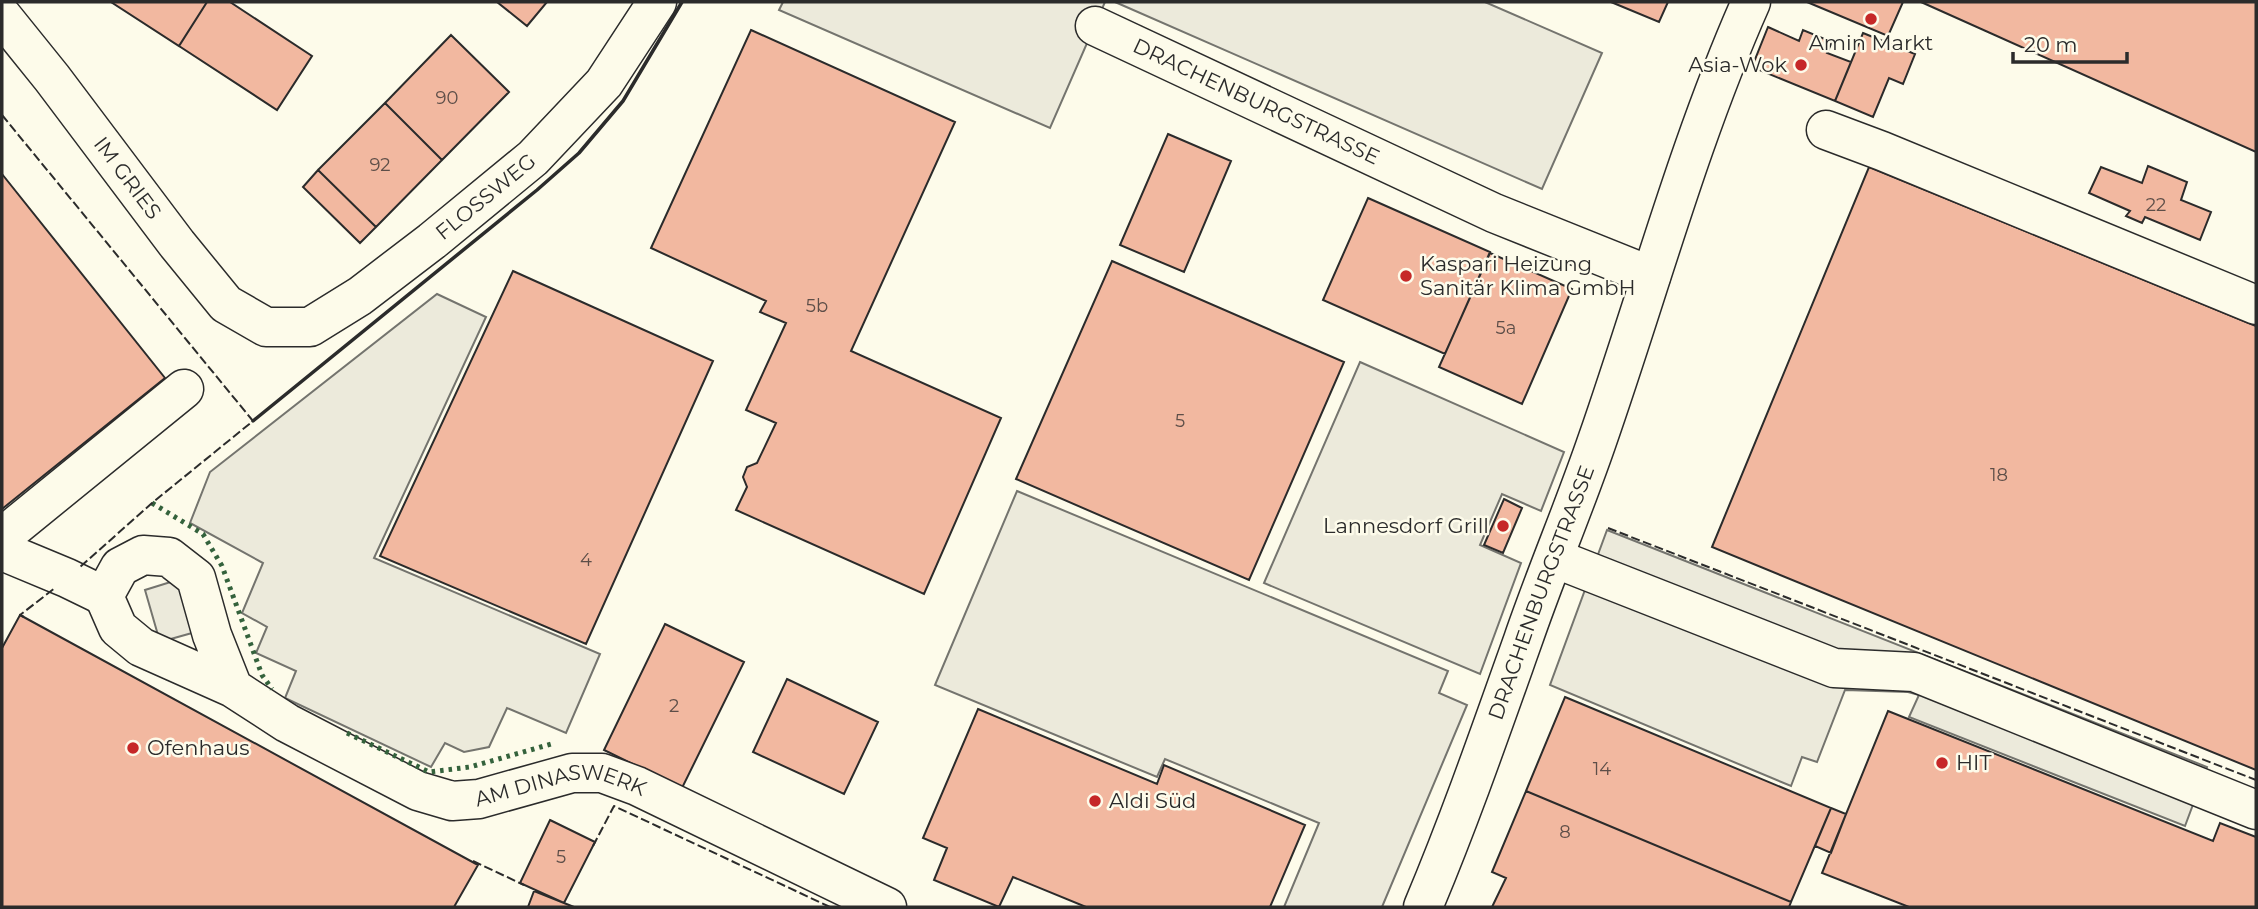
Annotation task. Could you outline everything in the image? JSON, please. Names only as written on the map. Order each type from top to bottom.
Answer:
[{"type":"street","name":"FLOSSWEG","points":[[266,327],[310,327],[360,296],[523,166],[604,83],[657,2]]},
{"type":"street","name":"DRACHENBURGSTRASSE","points":[[1423,907],[1471,789],[1597,441],[1720,73],[1751,2]]},
{"type":"street","name":"IM GRIES","points":[[2,16],[226,304],[266,327]]},
{"type":"street","name":"DRACHENBURGSTRASSE","points":[[1095,26],[1494,213],[1651,276]]},
{"type":"street","points":[[1826,130],[2256,305]]},
{"type":"street","points":[[2,537],[184,389]]},
{"type":"street","points":[[2,551],[104,596],[120,567],[143,555],[169,557],[196,578],[212,635],[233,688]]},
{"type":"street","points":[[1554,558],[1834,668],[1914,673],[2256,810]]},
{"type":"street","name":"AM DINASWERK","points":[[104,596],[118,628],[141,647],[233,688],[287,723],[418,791],[452,801],[478,799],[572,773],[602,774],[638,786],[887,907]]},
{"type":"shaded area","points":[[783,2],[1105,2],[1050,128],[779,10]]},
{"type":"shaded area","points":[[1115,2],[1485,2],[1602,53],[1542,189]]},
{"type":"shaded area","points":[[437,294],[486,317],[374,558],[600,654],[566,733],[507,708],[489,747],[464,752],[445,743],[431,767],[285,698],[296,671],[256,653],[267,627],[242,613],[263,563],[190,523],[210,472]]},
{"type":"shaded area","points":[[1360,362],[1564,452],[1541,511],[1502,494],[1480,545],[1521,563],[1480,674],[1264,583]]},
{"type":"shaded area","points":[[1017,491],[1448,671],[1439,693],[1467,705],[1382,907],[1284,907],[1319,823],[1165,759],[1157,777],[935,685]]},
{"type":"shaded area","points":[[1607,530],[2207,767],[2185,826],[1909,717],[1919,695],[1908,692],[1845,690],[1817,762],[1802,757],[1791,786],[1550,685]]},
{"type":"shaded area","points":[[177,580],[192,633],[160,642],[145,590]]},
{"type":"building","points":[[111,2],[207,2],[179,46]]},
{"type":"building","points":[[207,2],[230,2],[312,56],[277,110],[179,46]]},
{"type":"building","points":[[497,2],[547,2],[527,26]]},
{"type":"building","points":[[1611,2],[1668,2],[1659,22]]},
{"type":"building","name":"Amin Markt","points":[[1807,2],[1903,2],[1888,36]]},
{"type":"building","points":[[1921,2],[2256,2],[2256,152]]},
{"type":"building","name":"Asia-Wok","points":[[1768,27],[1799,41],[1803,30],[1832,42],[1827,53],[1851,62],[1835,101],[1752,67]]},
{"type":"building","points":[[751,30],[955,122],[851,351],[1001,418],[924,594],[736,510],[747,487],[743,477],[747,467],[757,463],[776,423],[746,410],[786,323],[760,312],[766,301],[651,248]]},
{"type":"building","points":[[1863,33],[1915,54],[1903,84],[1889,78],[1873,117],[1835,101]]},
{"type":"building","points":[[451,35],[509,92],[442,160],[385,103]]},
{"type":"building","points":[[385,103],[442,160],[376,227],[318,170]]},
{"type":"building","points":[[1168,134],[1231,161],[1184,272],[1120,245]]},
{"type":"building","points":[[2148,166],[2187,182],[2181,200],[2211,212],[2200,240],[2145,217],[2142,223],[2126,216],[2130,211],[2089,193],[2101,167],[2142,183]]},
{"type":"building","points":[[1869,167],[2256,326],[2256,770],[1712,547]]},
{"type":"building","points":[[318,170],[376,227],[360,243],[303,187]]},
{"type":"building","points":[[2,174],[165,378],[2,509]]},
{"type":"building","name":"Kaspari Heizung Sanitär Klima GmbH","points":[[1368,198],[1490,252],[1445,354],[1323,300]]},
{"type":"building","points":[[1490,253],[1572,289],[1522,404],[1439,367]]},
{"type":"building","points":[[1112,261],[1344,362],[1249,580],[1016,479]]},
{"type":"building","points":[[513,271],[713,361],[586,644],[380,556]]},
{"type":"building","name":"Lannesdorf Grill","points":[[1504,499],[1522,508],[1503,553],[1484,545]]},
{"type":"building","name":"Ofenhaus","points":[[20,615],[478,865],[454,907],[2,907],[2,648]]},
{"type":"building","points":[[665,624],[744,662],[682,788],[604,750]]},
{"type":"building","points":[[787,679],[878,722],[844,794],[753,752]]},
{"type":"building","points":[[1565,697],[1831,808],[1791,902],[1526,791]]},
{"type":"building","name":"Aldi Süd","points":[[978,709],[1157,784],[1164,765],[1305,825],[1270,907],[1086,907],[1013,877],[999,907],[934,880],[947,848],[923,838]]},
{"type":"building","name":"HIT","points":[[1888,711],[2213,841],[2220,823],[2256,837],[2256,907],[1909,907],[1822,873]]},
{"type":"building","points":[[1526,791],[1791,902],[1789,907],[1492,907],[1506,878],[1492,872]]},
{"type":"building","points":[[1831,808],[1846,814],[1831,853],[1815,846]]},
{"type":"building","points":[[550,820],[595,842],[564,903],[520,883]]},
{"type":"building","points":[[534,891],[574,907],[528,907]]},
{"type":"hedge","points":[[152,503],[203,534],[222,566],[262,675],[272,689]]},
{"type":"hedge","points":[[347,733],[429,772],[470,767],[555,743]]},
{"type":"fence","points":[[2,115],[253,421],[152,503],[79,568]]},
{"type":"fence","points":[[1608,528],[2256,780]]},
{"type":"fence","points":[[24,617],[20,615],[55,588]]},
{"type":"fence","points":[[593,846],[614,806],[830,907]]},
{"type":"fence","points":[[473,861],[524,885]]},
{"type":"wall","points":[[253,421],[579,153],[623,101],[682,2]]},
{"type":"place","name":"Amin Markt","points":[[1871,19]]},
{"type":"place","name":"Asia-Wok","points":[[1801,65]]},
{"type":"place","name":"Kaspari Heizung Sanitär Klima GmbH","points":[[1406,276]]},
{"type":"place","name":"Lannesdorf Grill","points":[[1503,526]]},
{"type":"place","name":"Ofenhaus","points":[[133,748]]},
{"type":"place","name":"HIT","points":[[1942,763]]},
{"type":"place","name":"Aldi Süd","points":[[1095,801]]}]
